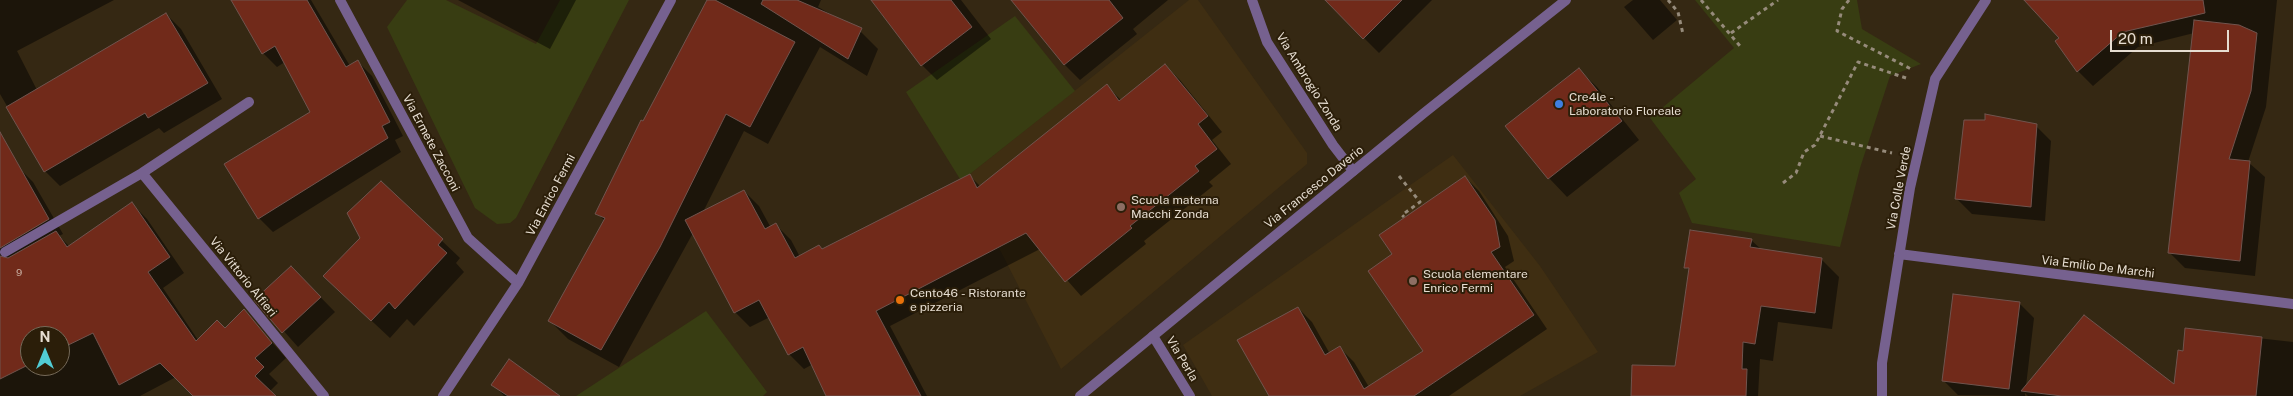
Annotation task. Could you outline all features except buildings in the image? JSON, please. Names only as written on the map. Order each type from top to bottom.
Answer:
[{"type":"street","name":"Via Ermete Zacconi","points":[[340,0],[468,238],[518,283]]},
{"type":"street","name":"Via Enrico Fermi","points":[[444,396],[518,283],[671,0]]},
{"type":"street","name":"Via Ambrogio Zonda","points":[[1252,0],[1267,42],[1333,145],[1353,171]]},
{"type":"street","name":"Via Francesco Daverio","points":[[1080,396],[1353,171],[1566,0]]},
{"type":"street","name":"Via Colle Verde","points":[[1882,396],[1882,363],[1899,254],[1917,159],[1935,80],[1986,0]]},
{"type":"street","points":[[5,252],[142,173],[249,102]]},
{"type":"street","name":"Via Vittorio Alfieri","points":[[142,173],[324,396]]},
{"type":"street","name":"Via Emilio De Marchi","points":[[1899,254],[2293,304]]},
{"type":"street","name":"Via Perla","points":[[1153,336],[1190,396]]},
{"type":"path","points":[[1668,0],[1678,12],[1683,34]]},
{"type":"path","points":[[1701,0],[1740,46]]},
{"type":"path","points":[[1730,33],[1778,0]]},
{"type":"path","points":[[1849,0],[1842,10],[1837,31],[1900,64]]},
{"type":"path","points":[[1783,183],[1796,173],[1804,152],[1814,145],[1820,136],[1858,62],[1934,87]]},
{"type":"path","points":[[1820,136],[1917,159]]},
{"type":"path","points":[[1399,176],[1420,202],[1402,215],[1404,218]]},
{"type":"shaded area","name":"Scuola materna Macchi Zonda","points":[[1189,0],[1198,0],[1307,153],[1307,164],[1061,369],[999,248],[1006,244],[970,174]]},
{"type":"shaded area","name":"Scuola elementare Enrico Fermi","points":[[1453,155],[1540,266],[1598,352],[1520,396],[1212,396],[1183,345]]},
{"type":"green space","points":[[407,0],[446,0],[536,44],[560,0],[629,0],[516,218],[510,223],[497,224],[475,208],[387,27]]},
{"type":"green space","points":[[1695,0],[1857,0],[1862,29],[1921,64],[1890,76],[1860,168],[1840,247],[1692,223],[1679,193],[1696,179],[1650,118],[1734,48]]},
{"type":"green space","points":[[1015,16],[1075,91],[970,174],[960,179],[906,92]]},
{"type":"green space","points":[[706,311],[767,392],[763,396],[576,396]]},
{"type":"place","name":"Cre4le - Laboratorio Floreale","points":[[1559,104]]},
{"type":"place","name":"Scuola materna Macchi Zonda","points":[[1121,207]]},
{"type":"place","name":"Scuola elementare Enrico Fermi","points":[[1413,281]]},
{"type":"place","name":"Cento46 - Ristorante e pizzeria","points":[[900,300]]}]
